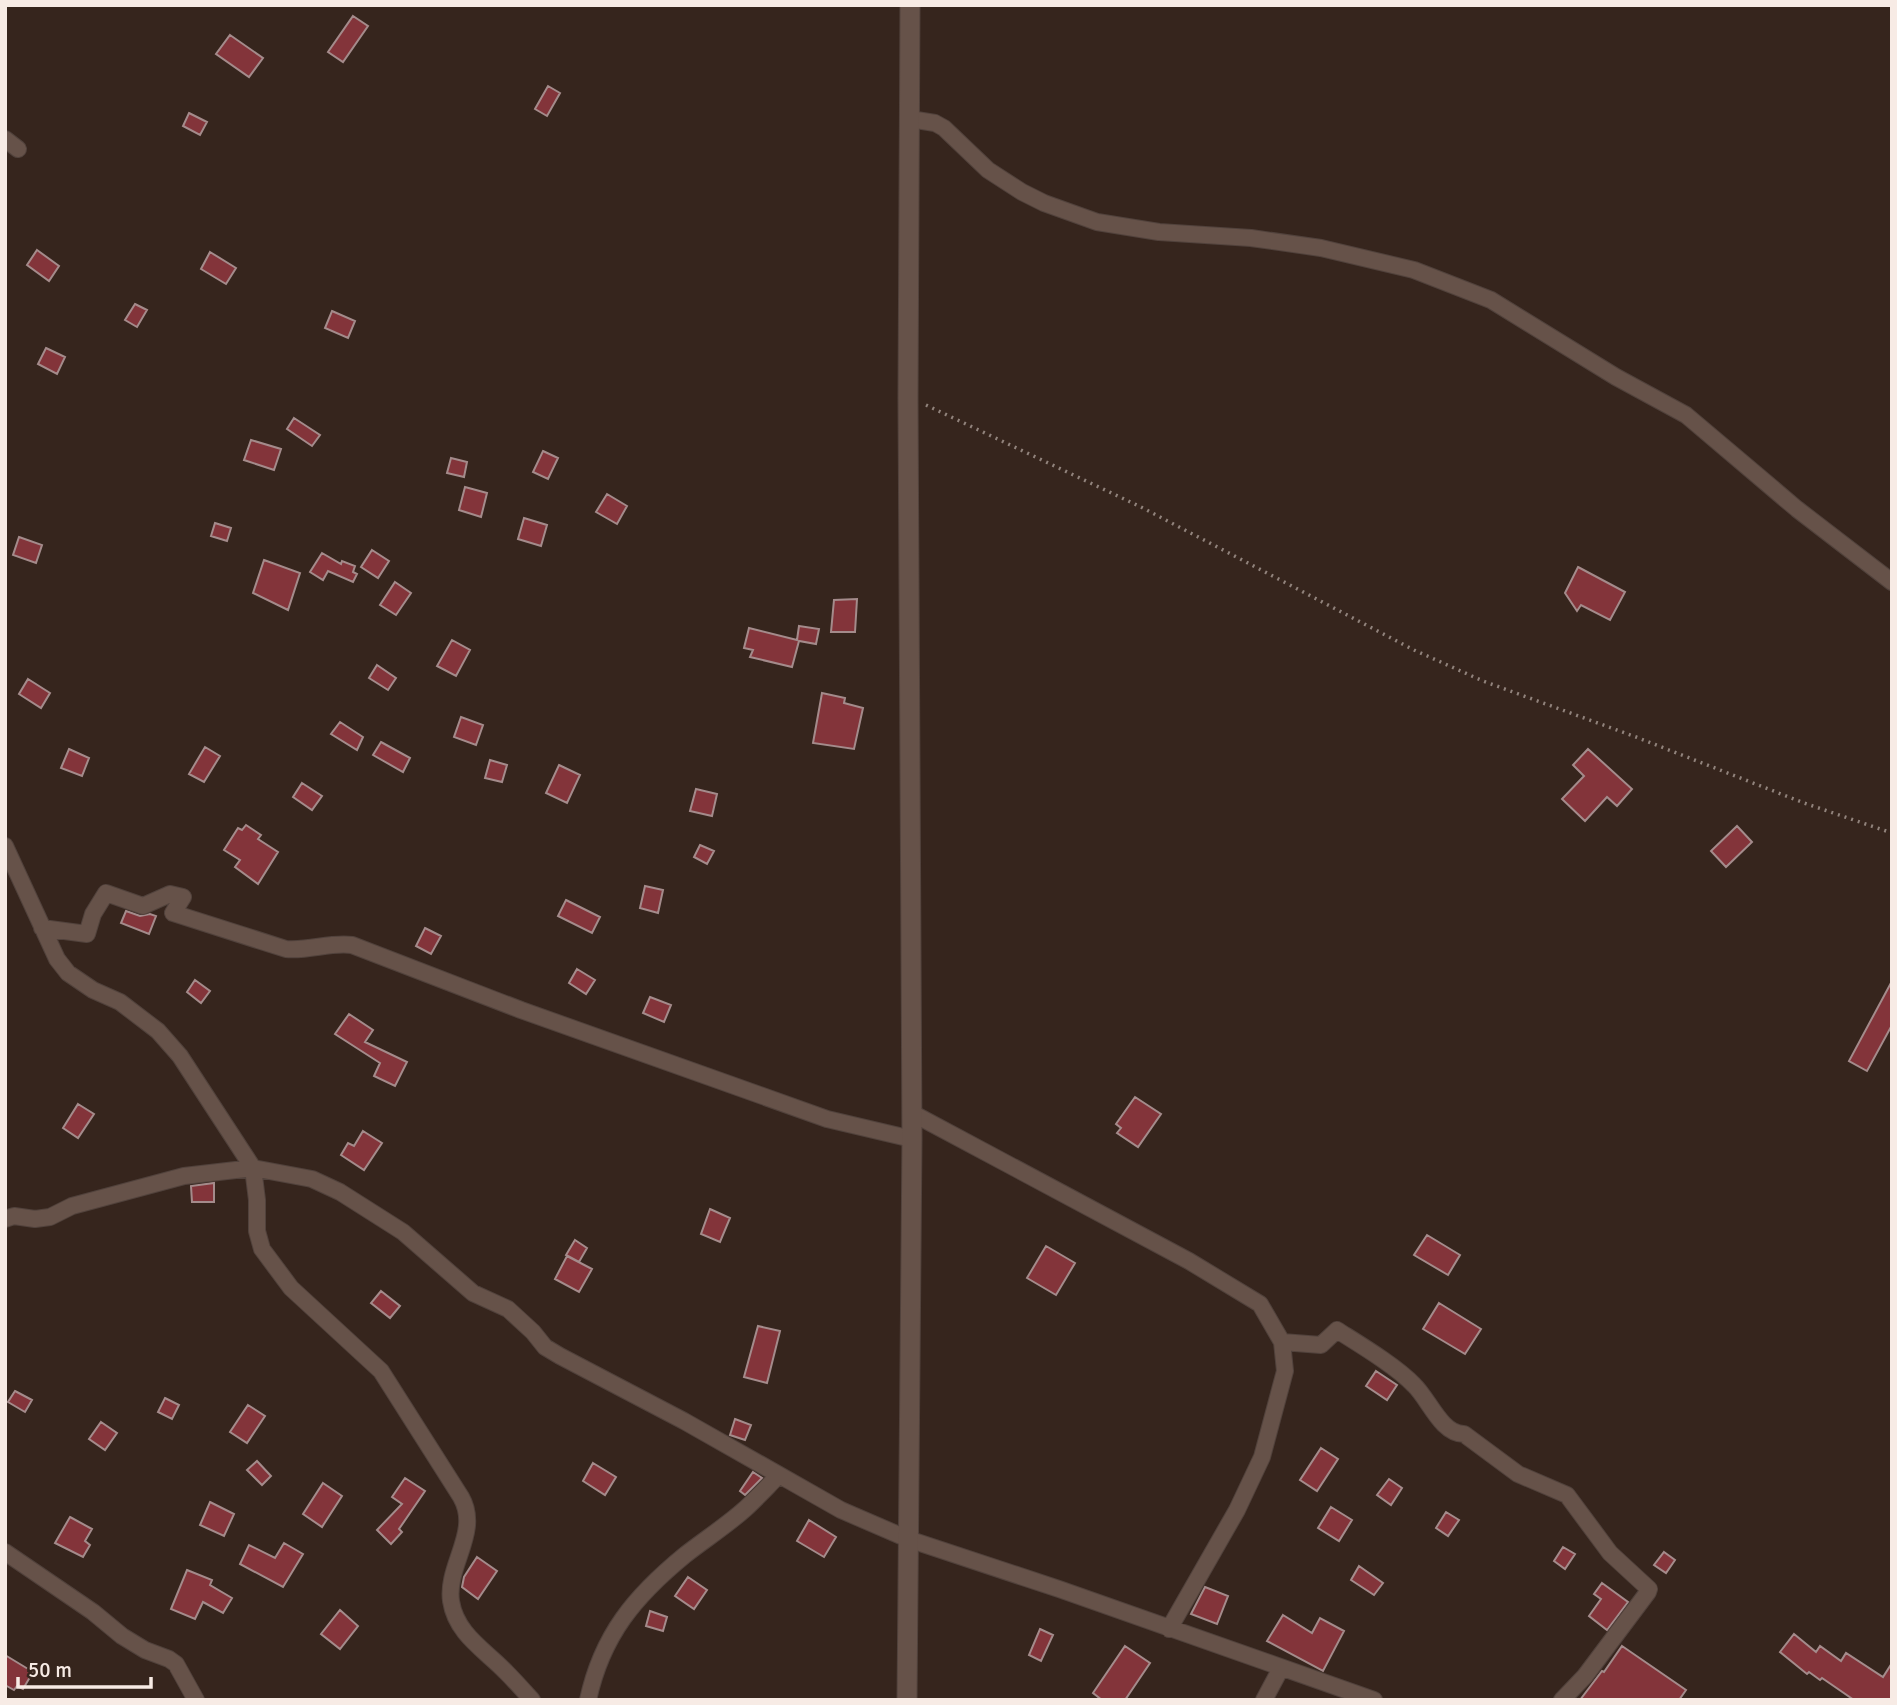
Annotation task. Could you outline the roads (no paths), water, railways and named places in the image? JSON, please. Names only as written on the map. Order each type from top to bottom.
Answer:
[{"type":"street","points":[[907,1700],[912,1139],[908,398],[910,5]]},
{"type":"street","points":[[910,119],[935,123],[944,128],[988,170],[1022,192],[1097,222],[1159,232],[1251,238],[1321,248],[1414,270],[1491,300],[1616,377],[1686,415],[1797,509],[1892,582]]},
{"type":"street","points":[[5,846],[57,959],[68,973],[93,990],[120,1002],[180,1056],[253,1168],[257,1231],[262,1249],[291,1288],[381,1371],[468,1509],[468,1522],[453,1581],[451,1601],[467,1637],[506,1671],[532,1700]]},
{"type":"street","points":[[42,928],[87,934],[93,914],[106,893],[143,906],[170,894],[183,897],[173,914],[286,949],[304,950],[339,943],[352,944],[509,1005],[827,1119],[912,1139]]},
{"type":"street","points":[[912,1113],[1189,1261],[1261,1304],[1282,1342],[1285,1371],[1262,1458],[1237,1510],[1169,1629]]},
{"type":"street","points":[[5,1219],[14,1216],[35,1219],[50,1217],[72,1206],[184,1176],[253,1168],[323,1182],[403,1231],[473,1293],[508,1309],[545,1347],[684,1421],[841,1510],[908,1539],[1059,1588],[1374,1700]]},
{"type":"street","points":[[1282,1342],[1321,1345],[1337,1330],[1361,1345],[1415,1385],[1448,1428],[1456,1434],[1464,1434],[1518,1474],[1567,1495],[1610,1553],[1647,1585],[1648,1592],[1585,1676],[1562,1700]]},
{"type":"street","points":[[588,1700],[593,1678],[611,1636],[629,1607],[647,1588],[744,1510],[779,1475]]},
{"type":"street","points":[[5,1552],[93,1612],[122,1636],[145,1650],[169,1659],[183,1674],[196,1700]]},
{"type":"street","points":[[1264,1700],[1282,1668]]}]
